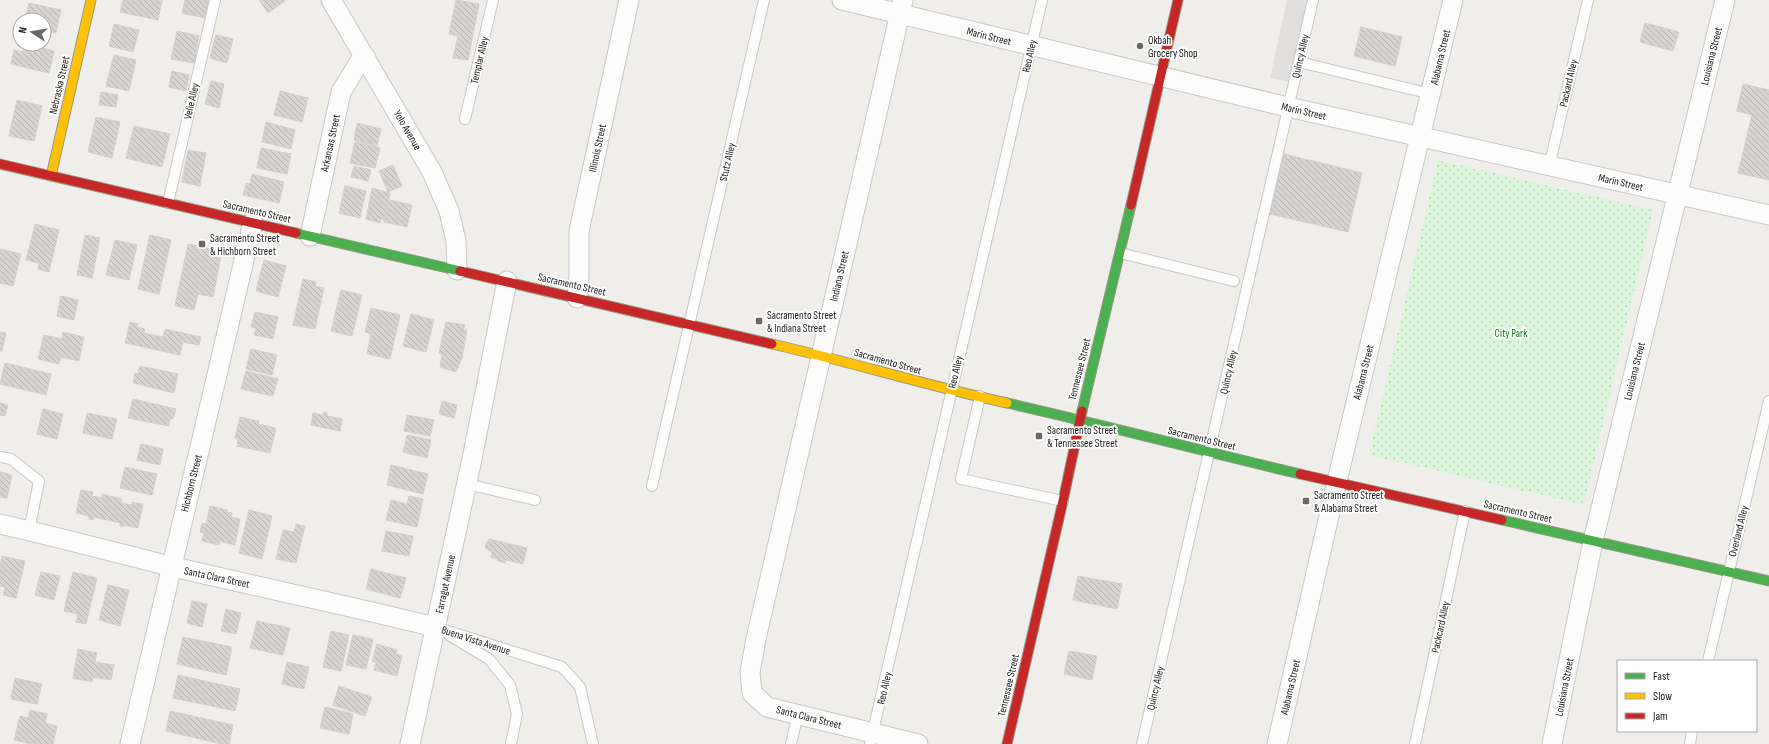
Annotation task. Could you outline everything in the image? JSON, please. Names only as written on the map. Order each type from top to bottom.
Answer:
[{"type":"main road","name":"Nebraska Street","points":[[51,176],[91,0]]},
{"type":"main road","name":"Tennessee Street","points":[[1007,744],[1063,501],[1080,418],[1120,253],[1178,0]]},
{"type":"main road","name":"Sacramento Street","points":[[0,164],[821,355],[951,391],[1080,418],[1209,453],[1337,481],[1769,581]]},
{"type":"street","name":"Yolo Avenue","points":[[331,0],[432,172],[446,205],[456,241],[457,270]]},
{"type":"street","name":"Illinois Street","points":[[568,296],[580,276],[579,231],[629,0]]},
{"type":"street","name":"Marin Street","points":[[842,0],[902,7],[1031,46],[1288,107],[1769,216]]},
{"type":"street","name":"Alabama Street","points":[[1277,744],[1337,481],[1453,0]]},
{"type":"street","name":"Louisiana Street","points":[[1552,744],[1593,541],[1725,0]]},
{"type":"street","name":"Indiana Street","points":[[776,551],[902,7]]},
{"type":"street","name":"Arkansas Street","points":[[310,236],[341,92],[360,61],[366,58]]},
{"type":"street","name":"Hichborn Street","points":[[130,744],[170,566],[200,448],[252,222]]},
{"type":"street","name":"Farragut Avenue","points":[[410,744],[467,484],[508,281]]},
{"type":"street","name":"Santa Clara Street","points":[[0,524],[170,566],[436,627]]},
{"type":"street","name":"Santa Clara Street","points":[[776,551],[750,672],[752,693],[767,706],[798,714],[872,739],[918,744]]},
{"type":"lane","name":"Velie Alley","points":[[168,203],[215,0]]},
{"type":"lane","name":"Templar Alley","points":[[466,120],[493,0]]},
{"type":"lane","name":"Stutz Alley","points":[[652,486],[764,0]]},
{"type":"lane","name":"Reo Alley","points":[[872,739],[1042,0]]},
{"type":"lane","name":"Quincy Alley","points":[[1142,744],[1288,107],[1314,0]]},
{"type":"lane","name":"Packard Alley","points":[[1549,166],[1588,0]]},
{"type":"lane","points":[[1299,62],[1431,94]]},
{"type":"lane","points":[[1120,253],[1234,281]]},
{"type":"lane","points":[[980,396],[961,480],[1063,501]]},
{"type":"lane","name":"Overland Alley","points":[[1708,660],[1769,402]]},
{"type":"lane","points":[[0,457],[11,459],[39,481],[30,531]]},
{"type":"lane","points":[[467,484],[535,500]]},
{"type":"lane","name":"Packcard Alley","points":[[1415,744],[1465,511]]},
{"type":"lane","name":"Buena Vista Avenue","points":[[436,627],[489,659],[510,685],[517,714],[511,744]]},
{"type":"lane","name":"Buena Vista Avenue","points":[[436,627],[562,667],[580,687],[593,744]]},
{"type":"lane","points":[[791,744],[798,714]]},
{"type":"lane","points":[[1690,744],[1692,732]]},
{"type":"green space","name":"City Park","points":[[1438,160],[1653,210],[1584,505],[1369,455]]},
{"type":"shaded area","points":[[1287,0],[1308,0],[1290,82],[1270,78]]},
{"type":"building","points":[[123,0],[162,0],[158,20],[120,12]]},
{"type":"building","points":[[185,0],[209,0],[205,18],[182,13]]},
{"type":"building","points":[[259,0],[284,0],[285,1],[268,13]]},
{"type":"building","points":[[456,0],[479,4],[468,60],[453,58],[458,36],[449,34]]},
{"type":"building","points":[[29,3],[61,10],[56,33],[52,32],[52,12],[27,12]]},
{"type":"building","points":[[1645,23],[1679,32],[1673,51],[1640,42]]},
{"type":"building","points":[[114,24],[139,30],[133,52],[109,46]]},
{"type":"building","points":[[1361,27],[1402,37],[1395,66],[1354,56]]},
{"type":"building","points":[[177,31],[199,36],[194,63],[171,59]]},
{"type":"building","points":[[216,35],[233,39],[227,63],[210,58]]},
{"type":"building","points":[[54,51],[49,73],[11,64],[14,52]]},
{"type":"building","points":[[114,55],[136,60],[129,91],[106,86]]},
{"type":"building","points":[[172,71],[189,75],[186,91],[169,87]]},
{"type":"building","points":[[211,81],[224,84],[219,108],[205,104]]},
{"type":"building","points":[[1743,84],[1769,90],[1769,180],[1738,173],[1752,115],[1737,111]]},
{"type":"building","points":[[280,91],[308,98],[302,122],[274,115]]},
{"type":"building","points":[[101,92],[118,95],[116,107],[99,105]]},
{"type":"building","points":[[17,100],[42,106],[34,141],[9,136]]},
{"type":"building","points":[[96,117],[120,122],[112,158],[88,152]]},
{"type":"building","points":[[266,122],[295,130],[291,149],[262,142]]},
{"type":"building","points":[[357,123],[381,129],[377,146],[354,140]]},
{"type":"building","points":[[134,126],[170,134],[162,167],[126,158]]},
{"type":"building","points":[[355,142],[380,148],[375,168],[350,163]]},
{"type":"building","points":[[261,148],[291,154],[287,174],[257,168]]},
{"type":"building","points":[[188,150],[206,153],[200,186],[182,182]]},
{"type":"building","points":[[1284,154],[1362,173],[1348,232],[1270,214]]},
{"type":"building","points":[[393,165],[402,186],[388,192],[379,171]]},
{"type":"building","points":[[354,166],[371,170],[368,181],[351,177]]},
{"type":"building","points":[[252,174],[284,182],[279,203],[243,195],[246,183],[250,184]]},
{"type":"building","points":[[345,186],[366,191],[360,218],[339,213]]},
{"type":"building","points":[[372,188],[390,193],[384,220],[381,219],[380,223],[366,219]]},
{"type":"building","points":[[389,200],[412,205],[407,227],[384,222]]},
{"type":"building","points":[[35,224],[59,230],[49,272],[38,269],[39,263],[26,260]]},
{"type":"building","points":[[85,235],[100,238],[92,278],[77,275]]},
{"type":"building","points":[[150,235],[171,240],[159,294],[138,289]]},
{"type":"building","points":[[115,240],[137,245],[129,280],[106,275]]},
{"type":"building","points":[[188,244],[222,251],[213,297],[198,294],[194,310],[175,306]]},
{"type":"building","points":[[0,249],[21,254],[13,286],[0,283]]},
{"type":"building","points":[[264,260],[286,266],[278,297],[256,291]]},
{"type":"building","points":[[303,279],[316,282],[315,286],[324,288],[315,329],[293,325]]},
{"type":"building","points":[[341,290],[362,295],[352,336],[331,331]]},
{"type":"building","points":[[61,296],[78,300],[74,320],[57,316]]},
{"type":"building","points":[[371,308],[400,315],[390,359],[367,354],[371,334],[365,332]]},
{"type":"building","points":[[255,312],[278,317],[273,339],[254,335],[256,328],[251,327]]},
{"type":"building","points":[[411,314],[434,320],[426,352],[403,346]]},
{"type":"building","points":[[130,322],[138,324],[137,327],[145,329],[144,333],[163,337],[165,329],[201,337],[199,345],[183,342],[180,355],[125,343]]},
{"type":"building","points":[[446,322],[465,325],[463,330],[467,330],[462,358],[456,372],[440,367],[442,354],[439,353]]},
{"type":"building","points":[[0,332],[6,333],[2,351],[0,351]]},
{"type":"building","points":[[63,332],[84,337],[79,361],[61,357],[59,364],[38,359],[44,335],[62,339]]},
{"type":"building","points":[[251,349],[277,355],[272,375],[246,369]]},
{"type":"building","points":[[5,363],[51,374],[46,395],[0,384]]},
{"type":"building","points":[[140,366],[178,374],[174,393],[133,383],[135,373],[138,374]]},
{"type":"building","points":[[246,371],[278,379],[273,396],[241,389]]},
{"type":"building","points":[[133,399],[176,409],[173,419],[170,419],[169,426],[128,418]]},
{"type":"building","points":[[442,401],[457,405],[454,418],[439,414]]},
{"type":"building","points":[[0,403],[8,405],[5,416],[0,415]]},
{"type":"building","points":[[43,409],[63,414],[57,439],[37,434]]},
{"type":"building","points":[[324,412],[327,413],[327,416],[342,419],[340,431],[311,425],[313,413],[323,415]]},
{"type":"building","points":[[87,413],[117,419],[112,439],[83,433]]},
{"type":"building","points":[[407,415],[434,420],[430,436],[404,431]]},
{"type":"building","points":[[240,417],[259,421],[258,424],[276,428],[270,453],[237,446],[238,439],[235,438]]},
{"type":"building","points":[[407,435],[431,440],[427,458],[403,452]]},
{"type":"building","points":[[141,444],[163,449],[160,465],[137,460]]},
{"type":"building","points":[[391,465],[428,474],[423,494],[387,485]]},
{"type":"building","points":[[125,467],[157,474],[152,495],[120,488]]},
{"type":"building","points":[[0,472],[12,475],[7,498],[0,497]]},
{"type":"building","points":[[81,490],[93,492],[92,496],[102,498],[102,494],[122,499],[121,503],[132,505],[132,502],[143,504],[138,528],[124,525],[123,527],[120,526],[120,523],[94,517],[93,520],[89,519],[89,516],[76,513]]},
{"type":"building","points":[[409,496],[423,499],[417,527],[386,520],[391,500],[407,504]]},
{"type":"building","points":[[210,506],[227,510],[227,512],[232,513],[231,517],[240,519],[235,545],[219,541],[219,545],[202,541],[204,533],[200,532],[202,523],[206,524]]},
{"type":"building","points":[[249,510],[272,516],[262,559],[239,553]]},
{"type":"building","points":[[296,524],[305,526],[296,563],[276,559],[283,530],[294,532]]},
{"type":"building","points":[[386,531],[413,536],[409,556],[382,551]]},
{"type":"building","points":[[489,539],[527,548],[523,564],[506,560],[505,563],[491,557],[492,552],[485,548],[487,541],[489,542]]},
{"type":"building","points":[[2,556],[25,561],[16,598],[3,595],[5,587],[0,586],[0,566]]},
{"type":"building","points":[[371,569],[406,578],[400,598],[366,589]]},
{"type":"building","points":[[41,572],[60,576],[54,600],[35,595]]},
{"type":"building","points":[[73,572],[97,578],[86,624],[76,622],[78,614],[64,611]]},
{"type":"building","points":[[1078,576],[1122,584],[1117,609],[1073,600]]},
{"type":"building","points":[[108,585],[129,590],[120,626],[99,620]]},
{"type":"building","points":[[192,601],[207,604],[202,627],[187,623]]},
{"type":"building","points":[[226,609],[241,613],[236,634],[221,631]]},
{"type":"building","points":[[257,621],[290,628],[283,655],[250,648]]},
{"type":"building","points":[[331,631],[349,635],[341,671],[323,667]]},
{"type":"building","points":[[353,635],[373,639],[366,669],[346,665]]},
{"type":"building","points":[[183,637],[232,647],[226,675],[177,664]]},
{"type":"building","points":[[377,644],[397,650],[396,654],[402,656],[397,676],[374,670],[376,662],[372,662]]},
{"type":"building","points":[[78,649],[97,653],[95,662],[114,665],[111,680],[93,677],[92,682],[73,678]]},
{"type":"building","points":[[1069,651],[1097,656],[1092,680],[1064,674]]},
{"type":"building","points":[[287,662],[309,667],[304,689],[282,684]]},
{"type":"building","points":[[178,675],[240,689],[235,711],[173,698]]},
{"type":"building","points":[[15,678],[42,684],[37,704],[11,699]]},
{"type":"building","points":[[339,686],[372,697],[365,716],[333,705]]},
{"type":"building","points":[[325,707],[353,714],[349,734],[320,728]]},
{"type":"building","points":[[30,710],[47,714],[45,723],[57,726],[53,744],[31,744],[14,740],[20,716],[28,718]]},
{"type":"building","points":[[170,711],[233,725],[229,744],[221,744],[166,731]]},
{"type":"traffic: fast","points":[[1082,411],[1131,205]]},
{"type":"traffic: fast","points":[[296,233],[460,271]]},
{"type":"traffic: fast","points":[[1007,403],[1300,474]]},
{"type":"traffic: fast","points":[[1502,520],[1769,581]]},
{"type":"traffic: slow","points":[[51,176],[91,0]]},
{"type":"traffic: slow","points":[[772,344],[1007,403]]},
{"type":"traffic: jam","points":[[1131,205],[1178,0]]},
{"type":"traffic: jam","points":[[0,164],[296,233]]},
{"type":"traffic: jam","points":[[460,271],[772,344]]},
{"type":"traffic: jam","points":[[1007,744],[1063,501],[1082,411]]},
{"type":"traffic: jam","points":[[1300,474],[1502,520]]},
{"type":"place","name":"Okbah Grocery Shop","points":[[1140,46]]},
{"type":"place","name":"Sacramento Street & Hichborn Street","points":[[202,244]]},
{"type":"place","name":"Sacramento Street & Indiana Street","points":[[759,321]]},
{"type":"place","name":"Sacramento Street & Tennessee Street","points":[[1039,436]]},
{"type":"place","name":"Sacramento Street & Alabama Street","points":[[1306,501]]}]
